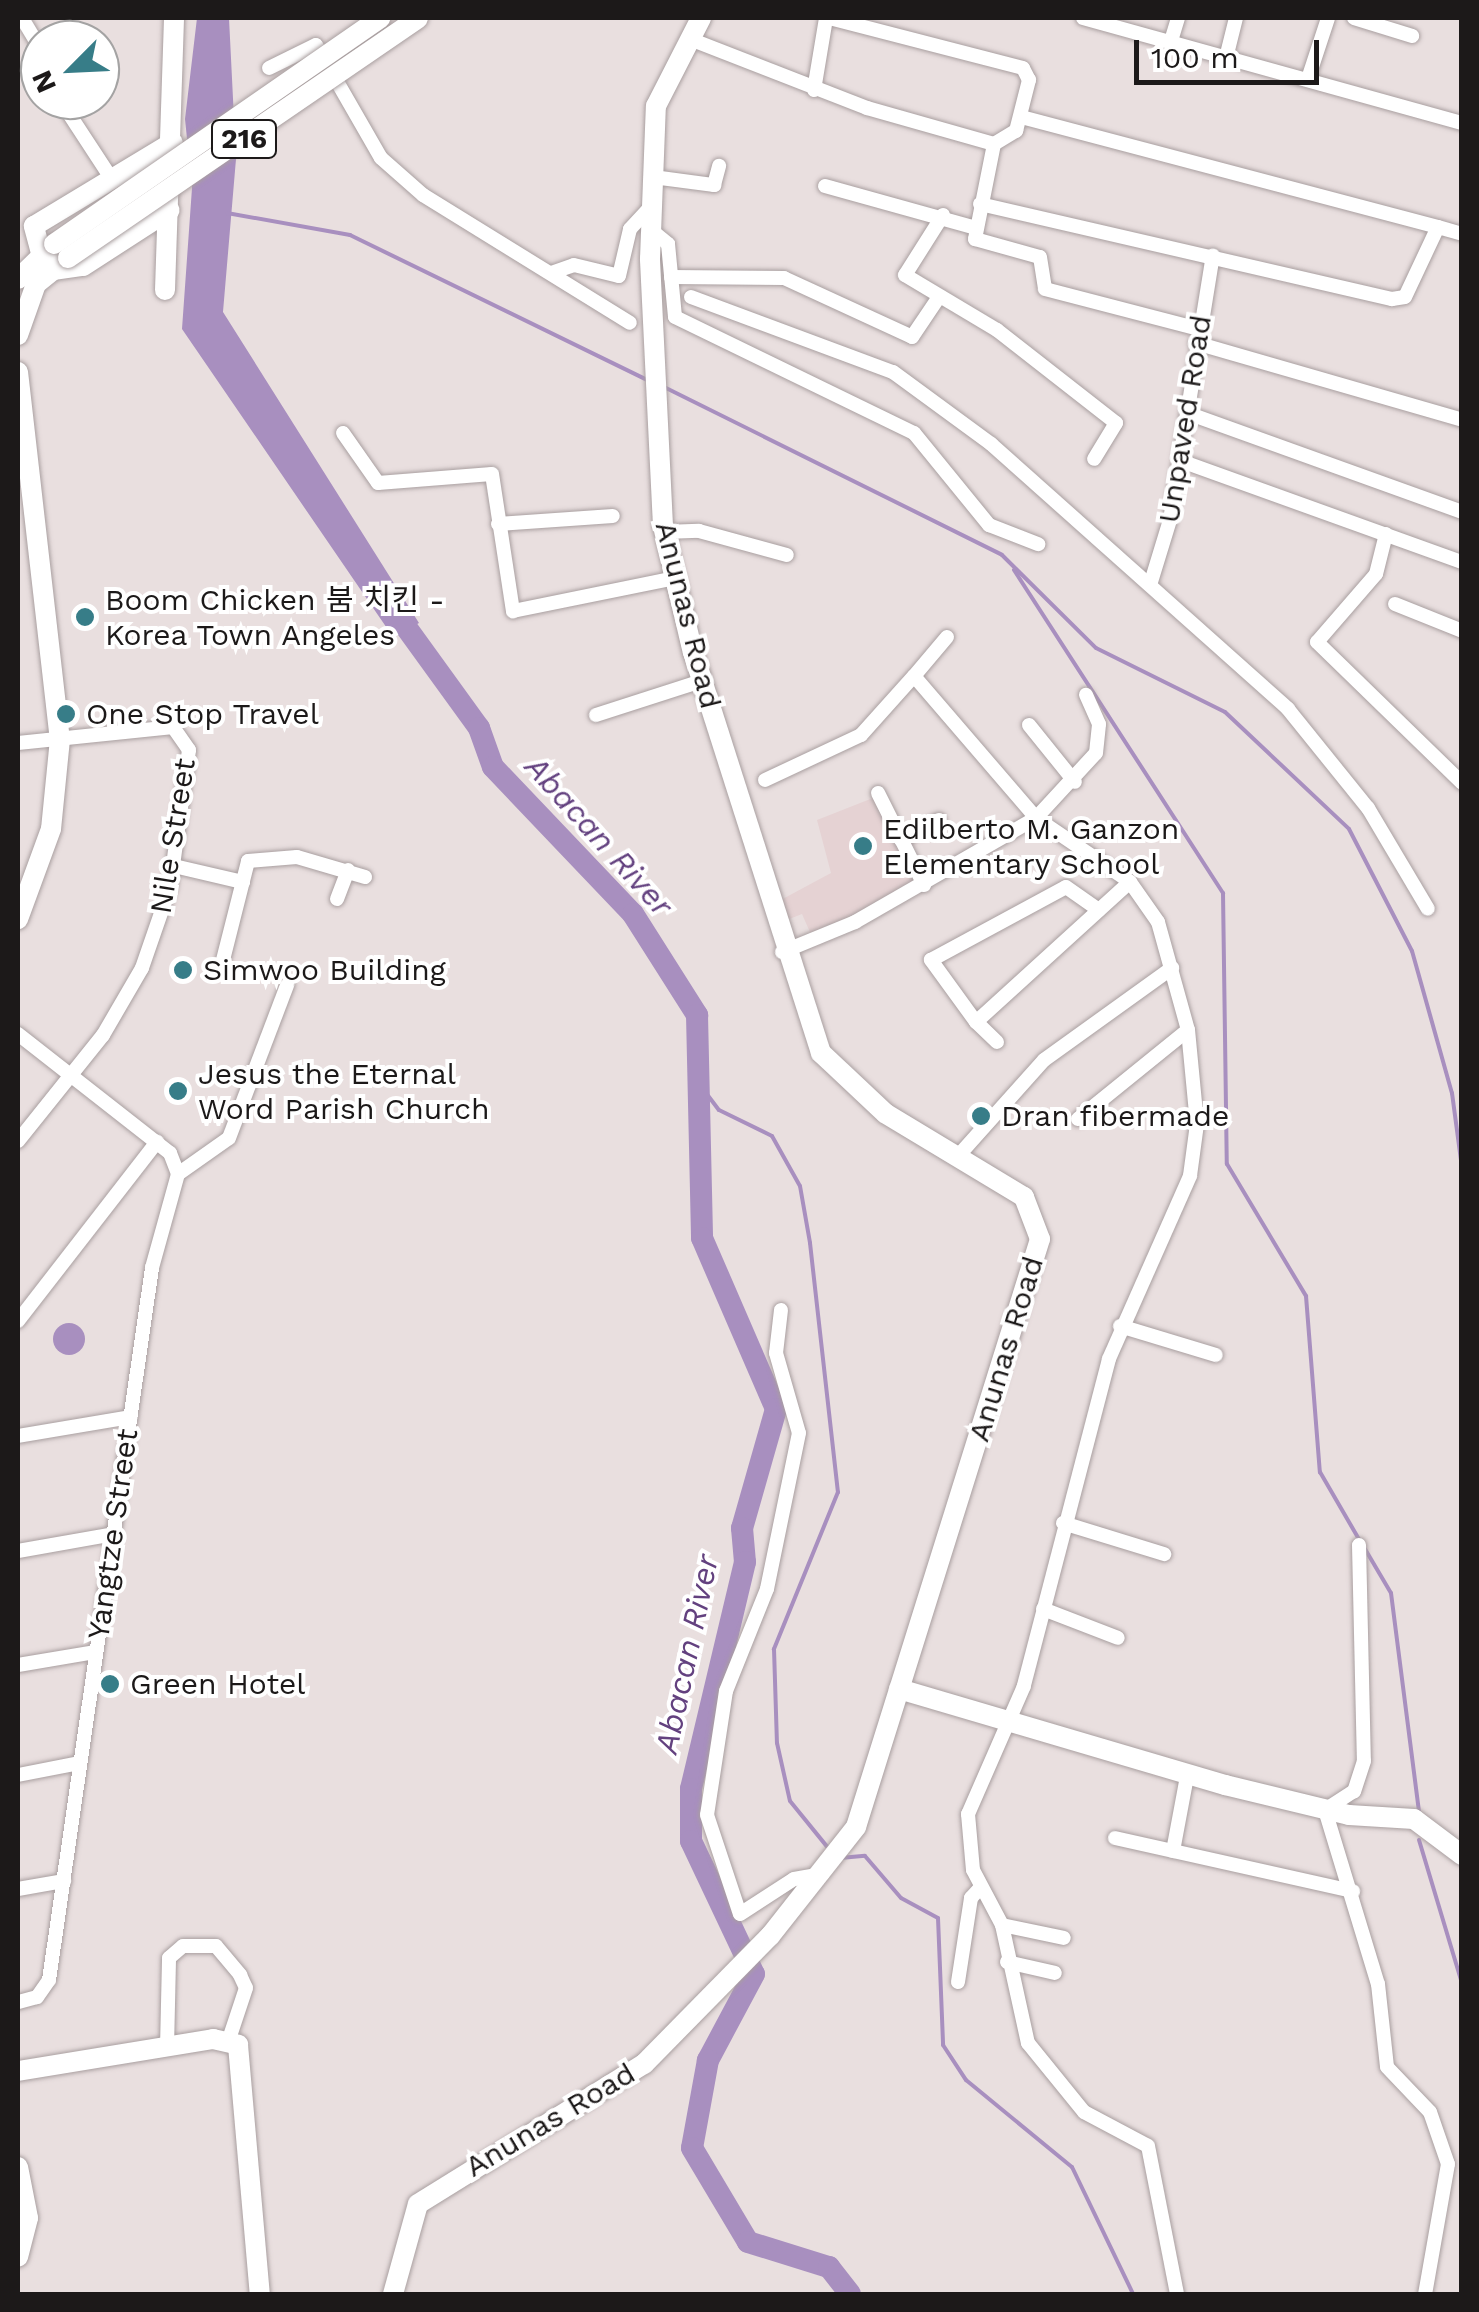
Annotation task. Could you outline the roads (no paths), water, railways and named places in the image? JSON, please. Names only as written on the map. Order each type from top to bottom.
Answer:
[{"type":"street","points":[[165,290],[173,142],[174,18]]},
{"type":"street","name":"216","points":[[52,257],[380,18]]},
{"type":"street","name":"216","points":[[18,279],[418,18]]},
{"type":"street","name":"Anunas Road","points":[[393,2294],[418,2204],[632,2074],[770,1936],[825,1871],[862,1815],[1040,1238],[1024,1197],[885,1113],[830,1065],[782,952],[700,681],[663,529],[650,259],[656,106],[702,18]]},
{"type":"street","points":[[814,90],[828,18],[1023,68],[1023,117],[994,144],[973,226],[976,239],[1040,257],[1046,289],[1462,420]]},
{"type":"street","points":[[1083,18],[1462,123]]},
{"type":"street","points":[[1171,41],[1178,18]]},
{"type":"street","points":[[1226,58],[1236,18]]},
{"type":"street","points":[[1308,79],[1328,18]]},
{"type":"street","points":[[1354,18],[1412,36]]},
{"type":"street","points":[[690,40],[814,90],[994,144]]},
{"type":"street","points":[[269,68],[316,46],[381,158],[423,195],[630,324]]},
{"type":"street","points":[[1023,117],[1462,234]]},
{"type":"street","points":[[73,120],[113,181]]},
{"type":"street","points":[[170,210],[83,266],[52,257],[34,226],[173,142]]},
{"type":"street","points":[[653,177],[714,184],[719,166]]},
{"type":"street","points":[[826,186],[973,226]]},
{"type":"street","points":[[980,204],[1213,255],[1392,300],[1405,297],[1438,227]]},
{"type":"street","points":[[551,273],[574,265],[619,276],[630,229],[652,205]]},
{"type":"street","points":[[943,215],[903,268],[1116,423],[1094,459]]},
{"type":"street","points":[[651,230],[666,238],[678,319],[914,432],[989,525],[1038,544]]},
{"type":"street","name":"Unpaved Road","points":[[1151,582],[1190,414],[1197,336],[1213,255]]},
{"type":"street","points":[[18,335],[52,257]]},
{"type":"street","points":[[672,277],[784,278],[912,338],[939,297]]},
{"type":"street","points":[[691,297],[892,372],[1151,582],[1288,709],[1368,808],[1428,909]]},
{"type":"street","points":[[18,372],[24,474],[60,739],[51,830],[18,919]]},
{"type":"street","points":[[1190,414],[1462,512]]},
{"type":"street","points":[[343,433],[378,483],[490,472],[513,611],[674,578]]},
{"type":"street","points":[[1180,461],[1462,562]]},
{"type":"street","points":[[498,524],[613,516]]},
{"type":"street","points":[[663,529],[698,531],[787,555]]},
{"type":"street","points":[[1386,534],[1376,574],[1317,642],[1462,782]]},
{"type":"street","points":[[1394,604],[1462,631]]},
{"type":"street","points":[[765,780],[861,736],[947,637]]},
{"type":"street","points":[[914,676],[1036,818],[1130,882],[1158,922],[1188,1030],[1197,1124],[1190,1176],[1120,1326],[1008,1728],[968,1814],[980,1888],[1002,1925],[1006,1962],[1028,2043],[1084,2112],[1148,2146],[1177,2294]]},
{"type":"street","points":[[596,715],[700,681]]},
{"type":"street","points":[[782,952],[924,885],[1036,818],[1075,782],[1099,739],[1086,696]]},
{"type":"street","points":[[1029,726],[1075,782]]},
{"type":"street","name":"Nile Street","points":[[18,1141],[136,980],[174,866],[188,750],[182,732],[60,739]]},
{"type":"street","points":[[18,744],[60,739]]},
{"type":"street","points":[[878,793],[924,885]]},
{"type":"street","points":[[901,840],[940,820]]},
{"type":"street","points":[[223,960],[248,860],[296,857],[364,877]]},
{"type":"street","points":[[174,866],[243,882]]},
{"type":"street","points":[[337,898],[348,870]]},
{"type":"street","points":[[976,1022],[1130,882]]},
{"type":"street","points":[[997,1042],[976,1022],[930,960],[1066,887],[1098,910]]},
{"type":"street","points":[[960,1156],[1044,1060],[1172,968]]},
{"type":"street","points":[[18,1034],[170,1153],[178,1174],[230,1138],[287,985]]},
{"type":"street","points":[[1078,1118],[1188,1030]]},
{"type":"street","points":[[18,1321],[157,1142]]},
{"type":"street","name":"Yangtze Street","points":[[18,2002],[37,1997],[49,1980],[152,1268],[178,1174]]},
{"type":"street","points":[[781,1310],[776,1353],[798,1433],[767,1589],[726,1691],[707,1814],[740,1914],[794,1879],[825,1871]]},
{"type":"street","points":[[1120,1326],[1216,1355]]},
{"type":"street","points":[[18,1436],[130,1417]]},
{"type":"street","points":[[1063,1523],[1164,1554]]},
{"type":"street","points":[[18,1551],[114,1534]]},
{"type":"street","points":[[1325,1810],[1349,1798],[1363,1774],[1359,1545]]},
{"type":"street","points":[[1042,1609],[1118,1638]]},
{"type":"street","points":[[18,1666],[96,1652]]},
{"type":"street","points":[[899,1689],[1008,1728],[1187,1776],[1325,1810],[1414,1819],[1462,1855]]},
{"type":"street","points":[[18,1775],[80,1764]]},
{"type":"street","points":[[1173,1851],[1187,1776]]},
{"type":"street","points":[[1325,1810],[1378,1984],[1386,2066],[1430,2112],[1448,2164],[1425,2294]]},
{"type":"street","points":[[1115,1838],[1352,1892]]},
{"type":"street","points":[[18,1889],[64,1881]]},
{"type":"street","points":[[958,1982],[970,1898],[980,1888]]},
{"type":"street","points":[[1002,1925],[1064,1938]]},
{"type":"street","points":[[167,2048],[169,1958],[183,1946],[216,1946],[240,1974],[246,1988],[228,2040]]},
{"type":"street","points":[[1006,1962],[1055,1973]]},
{"type":"street","points":[[18,2072],[228,2040]]},
{"type":"street","points":[[228,2040],[246,2064],[260,2294]]},
{"type":"street","points":[[18,2257],[28,2218],[20,2176]]},
{"type":"waterway","points":[[227,213],[350,235],[651,382]]},
{"type":"waterway","points":[[664,387],[1002,555],[1096,648],[1225,712],[1349,829],[1412,951],[1452,1093],[1462,1168]]},
{"type":"waterway","points":[[1014,570],[1223,893],[1227,1164],[1306,1296],[1320,1472],[1360,1541]]},
{"type":"waterway","name":"Abacan River","points":[[390,605],[479,728],[493,767],[633,914],[697,1015],[702,1238],[776,1409],[742,1528],[745,1562],[691,1789],[691,1841],[754,1974],[708,2060],[692,2148],[748,2242],[829,2267],[850,2294]]},
{"type":"waterway","points":[[700,1085],[719,1110],[772,1136],[800,1186],[810,1243],[838,1492],[774,1649],[777,1743],[790,1801],[829,1849]]},
{"type":"waterway","points":[[1365,1549],[1391,1593],[1419,1813]]},
{"type":"waterway","points":[[1419,1840],[1462,1983]]},
{"type":"waterway","points":[[840,1858],[865,1856],[901,1898],[938,1918],[943,2045],[966,2080],[1072,2167],[1133,2294]]},
{"type":"place","name":"Boom Chicken 붐 치킨 - Korea Town Angeles","points":[[85,617]]},
{"type":"place","name":"One Stop Travel","points":[[66,714]]},
{"type":"place","name":"Edilberto M. Ganzon Elementary School","points":[[863,846]]},
{"type":"place","name":"Simwoo Building","points":[[183,970]]},
{"type":"place","name":"Jesus the Eternal Word Parish Church","points":[[178,1091]]},
{"type":"place","name":"Dran fibermade","points":[[981,1116]]},
{"type":"place","name":"Green Hotel","points":[[110,1684]]}]
